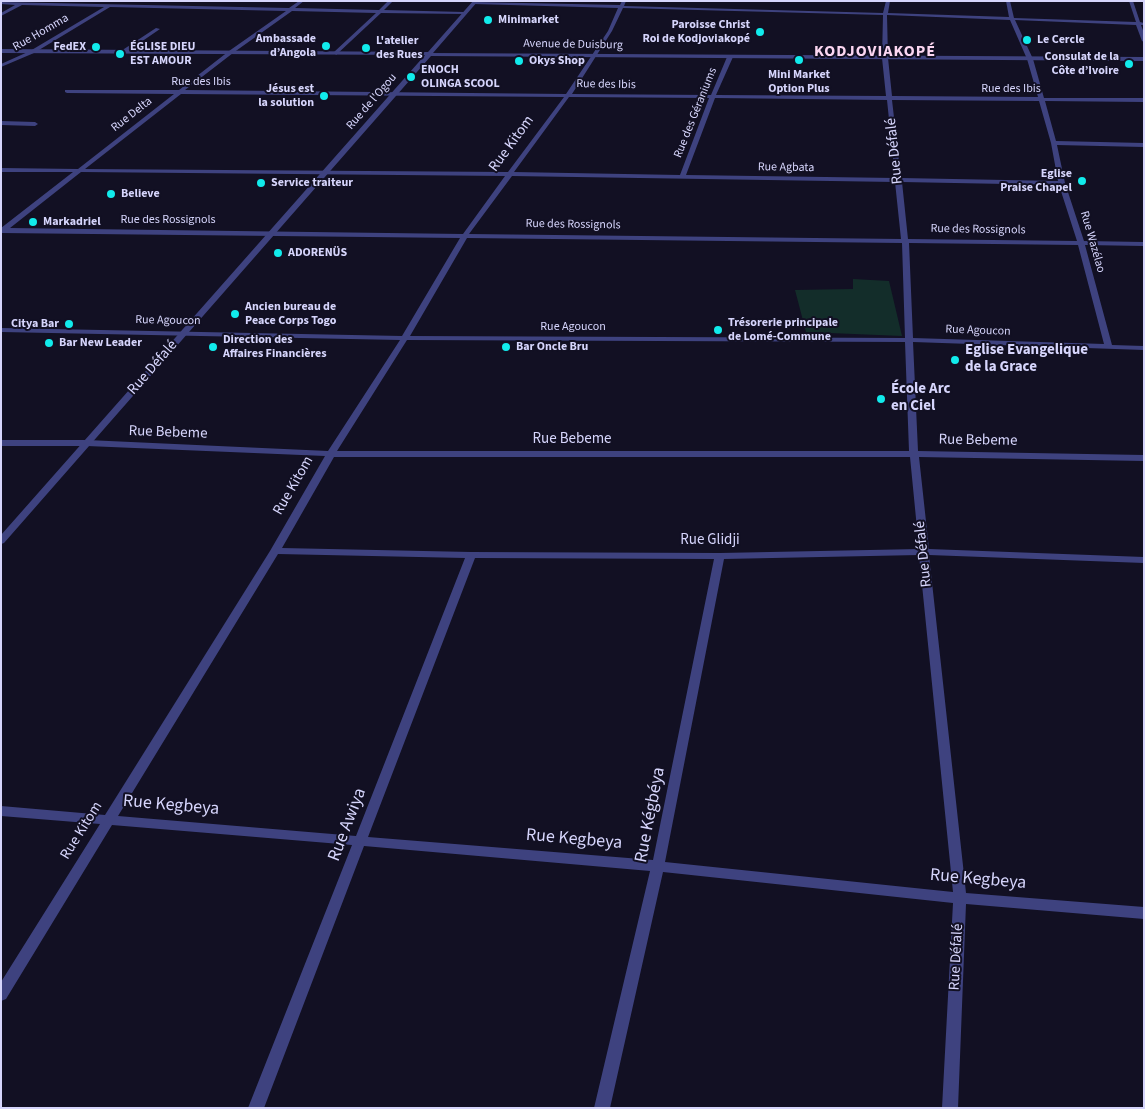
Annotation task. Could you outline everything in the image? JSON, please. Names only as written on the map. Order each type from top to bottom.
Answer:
[{"type":"street","name":"Rue Homma","points":[[1,66],[32,52],[116,1]]},
{"type":"street","name":"Rue Delta","points":[[2,230],[231,52],[302,1]]},
{"type":"street","points":[[336,53],[391,1]]},
{"type":"street","points":[[748,10],[751,1]]},
{"type":"street","name":"Rue Défalé","points":[[888,1],[885,14],[884,58],[906,241],[914,454],[960,898],[950,1108]]},
{"type":"street","name":"Rue Wazélao","points":[[1008,1],[1012,18],[1030,59],[1054,143],[1062,183],[1081,243],[1109,347]]},
{"type":"street","points":[[1131,1],[1144,41]]},
{"type":"street","points":[[1,15],[23,2]]},
{"type":"street","points":[[475,2],[623,4],[1144,24]]},
{"type":"street","name":"Rue de l'Ogou","points":[[324,172],[475,2]]},
{"type":"street","points":[[1,3],[464,13]]},
{"type":"street","name":"Rue Kitom","points":[[1,995],[275,552],[331,454],[405,338],[465,235],[568,95],[610,31],[623,4]]},
{"type":"street","points":[[123,52],[158,30]]},
{"type":"street","name":"Avenue de Duisburg","points":[[1,51],[1144,59]]},
{"type":"street","name":"Rue des Géraniums","points":[[682,177],[730,57]]},
{"type":"street","name":"Rue des Ibis","points":[[67,91],[1144,100]]},
{"type":"street","points":[[1,123],[35,124]]},
{"type":"street","points":[[1054,143],[1144,145]]},
{"type":"street","name":"Rue Agbata","points":[[1,170],[510,174],[1062,183]]},
{"type":"street","name":"Rue Défalé","points":[[1,541],[324,172]]},
{"type":"street","name":"Rue des Rossignols","points":[[2,230],[1144,244]]},
{"type":"street","name":"Rue Agoucon","points":[[1,330],[184,332],[405,338],[910,340],[1144,348]]},
{"type":"street","name":"Rue Bebeme","points":[[1,443],[87,443],[331,454],[914,454],[1144,458]]},
{"type":"street","name":"Rue Glidji","points":[[275,552],[720,556],[924,552],[1144,560]]},
{"type":"street","name":"Rue Awiya","points":[[256,1108],[471,555]]},
{"type":"street","name":"Rue Kégbéya","points":[[602,1108],[658,866],[720,556]]},
{"type":"street","name":"Rue Kegbeya","points":[[1,811],[658,866],[960,898],[1144,913]]},
{"type":"green space","points":[[853,279],[889,281],[902,336],[806,332],[795,290],[853,289]]},
{"type":"place","name":"Minimarket","points":[[488,20]]},
{"type":"place","name":"Paroisse Christ Roi de Kodjoviakopé","points":[[760,32]]},
{"type":"place","name":"Le Cercle","points":[[1027,40]]},
{"type":"place","name":"Ambassade d’Angola","points":[[326,46]]},
{"type":"place","name":"FedEX","points":[[96,47]]},
{"type":"place","name":"L'atelier des Rues","points":[[366,48]]},
{"type":"place","name":"ÉGLISE DIEU EST AMOUR","points":[[120,54]]},
{"type":"place","name":"Mini Market Option Plus","points":[[799,60]]},
{"type":"place","name":"Okys Shop","points":[[519,61]]},
{"type":"place","name":"Consulat de la Côte d’Ivoire","points":[[1129,64]]},
{"type":"place","name":"ENOCH OLINGA SCOOL","points":[[411,77]]},
{"type":"place","name":"Jésus est la solution","points":[[324,96]]},
{"type":"place","name":"Eglise Praise Chapel","points":[[1082,181]]},
{"type":"place","name":"Service traiteur","points":[[261,183]]},
{"type":"place","name":"Believe","points":[[111,194]]},
{"type":"place","name":"Markadriel","points":[[33,222]]},
{"type":"place","name":"ADORENÜS","points":[[278,253]]},
{"type":"place","name":"Ancien bureau de Peace Corps Togo","points":[[235,314]]},
{"type":"place","name":"Citya Bar","points":[[69,324]]},
{"type":"place","name":"Trésorerie principale de Lomé-Commune","points":[[718,330]]},
{"type":"place","name":"Bar New Leader","points":[[49,343]]},
{"type":"place","name":"Direction des Affaires Financières","points":[[213,347]]},
{"type":"place","name":"Bar Oncle Bru","points":[[506,347]]},
{"type":"place","name":"Eglise Evangelique de la Grace","points":[[955,360]]},
{"type":"place","name":"École Arc en Ciel","points":[[881,399]]},
{"type":"district","name":"KODJOVIAKOPÉ","points":[[875,52]]}]
